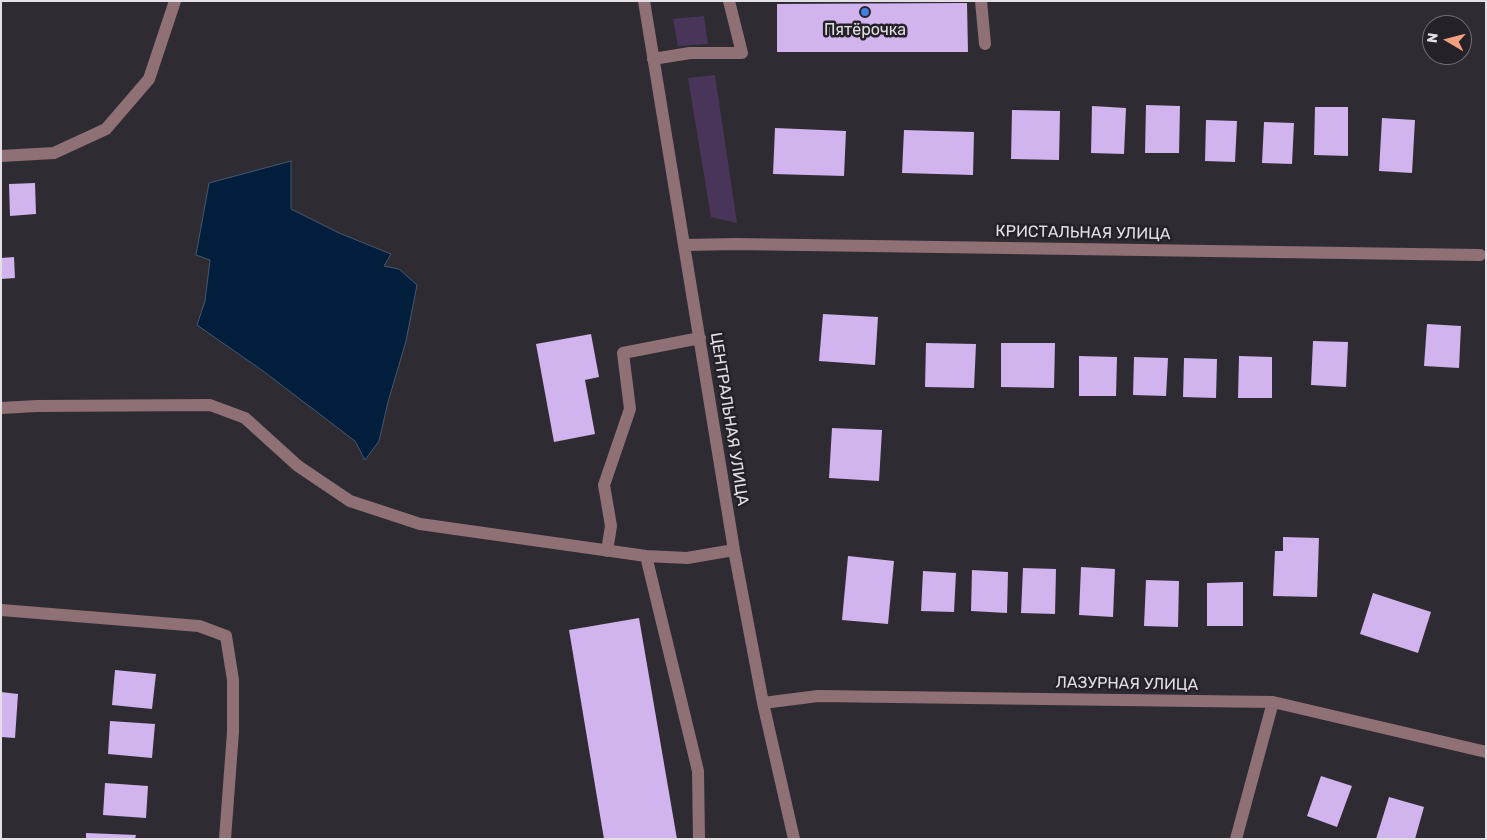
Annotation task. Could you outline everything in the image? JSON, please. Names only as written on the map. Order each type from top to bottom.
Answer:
[{"type":"street","points":[[1,156],[54,153],[106,129],[149,79],[175,1]]},
{"type":"street","points":[[653,59],[690,53],[742,53],[729,1]]},
{"type":"street","points":[[981,1],[985,44]]},
{"type":"street","name":"ЦЕНТРАЛЬНАЯ УЛИЦА","points":[[648,2],[653,59],[734,550],[763,703],[794,839]]},
{"type":"street","name":"КРИСТАЛЬНАЯ УЛИЦА","points":[[684,245],[736,244],[1480,255]]},
{"type":"street","points":[[607,551],[611,526],[604,485],[630,409],[623,353],[700,338]]},
{"type":"street","points":[[1,408],[210,405],[245,418],[298,466],[350,501],[420,524],[646,556],[687,558],[734,550]]},
{"type":"street","points":[[646,556],[698,771],[699,839]]},
{"type":"street","points":[[1,610],[199,626],[226,636],[227,652],[233,680],[233,732],[225,839]]},
{"type":"street","name":"ЛАЗУРНАЯ УЛИЦА","points":[[763,703],[818,696],[1273,702],[1486,752]]},
{"type":"street","points":[[1236,839],[1273,702]]},
{"type":"shaded area","points":[[704,16],[708,44],[678,46],[673,19]]},
{"type":"shaded area","points":[[715,75],[737,223],[711,217],[688,78]]},
{"type":"water","points":[[291,161],[291,209],[339,233],[391,254],[384,266],[399,269],[417,285],[406,341],[379,441],[365,460],[355,441],[263,371],[197,325],[205,301],[210,260],[196,255],[209,183]]},
{"type":"building","points":[[967,3],[968,52],[777,52],[777,4]]},
{"type":"building","points":[[1146,105],[1180,106],[1179,153],[1145,153]]},
{"type":"building","points":[[1092,106],[1126,108],[1124,154],[1091,153]]},
{"type":"building","points":[[1315,107],[1348,107],[1348,156],[1314,155]]},
{"type":"building","points":[[1012,110],[1060,111],[1059,160],[1011,159]]},
{"type":"building","points":[[1382,118],[1415,120],[1412,173],[1379,171]]},
{"type":"building","points":[[1206,120],[1237,121],[1235,162],[1205,161]]},
{"type":"building","points":[[1264,122],[1294,123],[1292,164],[1262,163]]},
{"type":"building","points":[[775,128],[846,131],[844,176],[773,174]]},
{"type":"building","points":[[904,130],[974,132],[973,175],[902,173]]},
{"type":"building","points":[[35,183],[36,214],[10,216],[9,184]]},
{"type":"building","points":[[14,257],[15,278],[1,279],[1,258]]},
{"type":"building","points":[[823,314],[878,317],[875,365],[819,361]]},
{"type":"building","points":[[1427,324],[1461,326],[1459,368],[1424,366]]},
{"type":"building","points":[[591,334],[599,377],[585,380],[595,434],[554,442],[536,344]]},
{"type":"building","points":[[1313,341],[1348,342],[1346,387],[1311,385]]},
{"type":"building","points":[[926,343],[976,344],[974,388],[925,387]]},
{"type":"building","points":[[1001,343],[1055,343],[1054,388],[1001,387]]},
{"type":"building","points":[[1079,356],[1117,357],[1116,396],[1079,396]]},
{"type":"building","points":[[1239,356],[1272,357],[1272,398],[1238,398]]},
{"type":"building","points":[[1134,357],[1168,358],[1166,396],[1133,395]]},
{"type":"building","points":[[1184,358],[1217,359],[1216,398],[1183,397]]},
{"type":"building","points":[[832,428],[882,430],[879,481],[829,478]]},
{"type":"building","points":[[1283,537],[1319,538],[1317,597],[1273,596],[1275,551],[1283,551]]},
{"type":"building","points":[[848,556],[894,561],[888,624],[842,620]]},
{"type":"building","points":[[1081,567],[1115,569],[1113,617],[1079,615]]},
{"type":"building","points":[[1023,568],[1056,569],[1055,614],[1021,613]]},
{"type":"building","points":[[972,570],[1008,572],[1007,613],[971,611]]},
{"type":"building","points":[[923,571],[956,573],[954,612],[921,611]]},
{"type":"building","points":[[1146,580],[1179,581],[1178,627],[1144,626]]},
{"type":"building","points":[[1243,582],[1243,626],[1207,626],[1207,583]]},
{"type":"building","points":[[1373,593],[1431,612],[1418,653],[1360,634]]},
{"type":"building","points":[[639,618],[677,839],[604,839],[569,630]]},
{"type":"building","points":[[115,670],[156,674],[152,709],[112,705]]},
{"type":"building","points":[[1,692],[18,694],[15,738],[1,737]]},
{"type":"building","points":[[110,721],[155,724],[152,758],[108,754]]},
{"type":"building","points":[[1321,776],[1352,786],[1337,827],[1307,816]]},
{"type":"building","points":[[105,783],[148,786],[146,818],[103,815]]},
{"type":"building","points":[[1389,797],[1424,807],[1415,839],[1376,839]]},
{"type":"building","points":[[86,833],[136,835],[135,839],[86,839]]},
{"type":"place","name":"Пятёрочка","points":[[865,12]]}]
